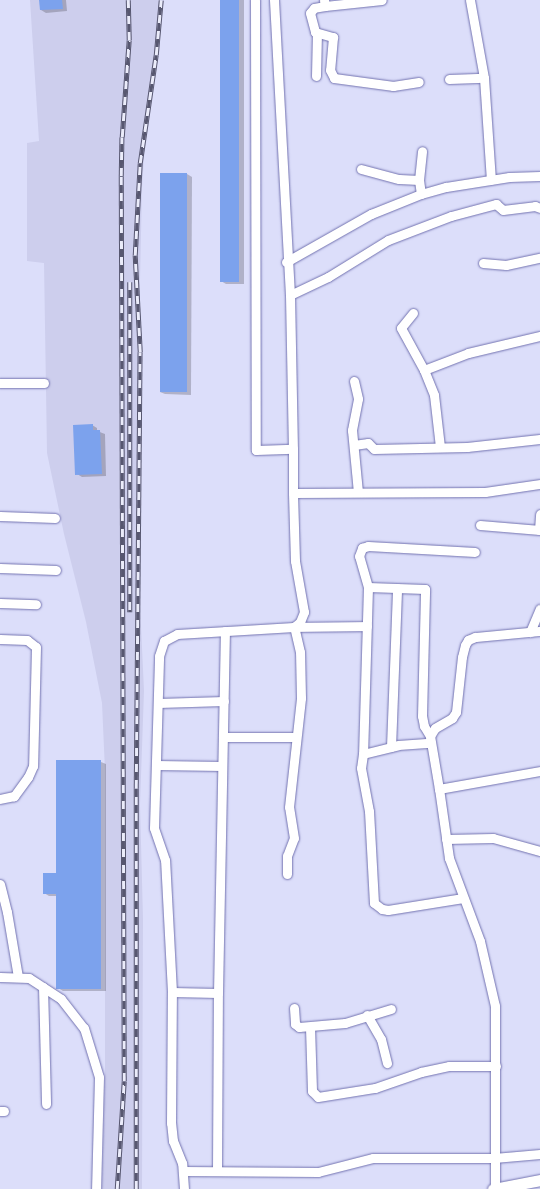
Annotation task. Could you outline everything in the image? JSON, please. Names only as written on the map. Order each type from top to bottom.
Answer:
[{"type":"main road","points":[[494,1189],[539,1183]]},
{"type":"street","points":[[255,0],[257,273],[254,442],[256,450],[293,449]]},
{"type":"street","points":[[274,0],[286,262],[290,295],[295,561],[304,612],[300,622],[294,627]]},
{"type":"street","points":[[382,0],[325,3],[310,11],[313,30],[317,33],[333,37],[330,70],[334,78],[393,86],[419,82]]},
{"type":"street","points":[[470,0],[484,78],[491,180]]},
{"type":"street","points":[[316,76],[317,33]]},
{"type":"street","points":[[448,79],[484,78]]},
{"type":"street","points":[[421,194],[419,180],[422,152]]},
{"type":"street","points":[[361,169],[399,179],[419,180]]},
{"type":"street","points":[[286,262],[371,214],[421,194],[446,187],[491,180],[540,176]]},
{"type":"street","points":[[290,295],[328,277],[388,240],[451,216],[496,204],[503,210],[534,206],[540,208]]},
{"type":"street","points":[[483,263],[506,264],[540,258]]},
{"type":"street","points":[[413,313],[401,328],[424,370],[434,395],[440,447]]},
{"type":"street","points":[[424,370],[468,352],[540,336]]},
{"type":"street","points":[[354,381],[358,399],[352,430],[358,492]]},
{"type":"street","points":[[0,383],[44,383]]},
{"type":"street","points":[[354,445],[368,443],[374,449],[440,447],[499,445],[540,439]]},
{"type":"street","points":[[294,492],[485,492],[540,484]]},
{"type":"street","points":[[480,526],[539,530],[540,514]]},
{"type":"street","points":[[0,516],[55,518]]},
{"type":"street","points":[[464,898],[388,910],[382,909],[374,903],[369,811],[362,768],[368,588],[359,551],[368,546],[475,552]]},
{"type":"street","points":[[0,568],[56,570]]},
{"type":"street","points":[[368,588],[426,589],[422,716],[430,740],[449,858],[480,941],[495,1006],[494,1189]]},
{"type":"street","points":[[391,747],[397,588]]},
{"type":"street","points":[[0,603],[36,604]]},
{"type":"street","points":[[530,632],[540,609]]},
{"type":"street","points":[[184,1189],[183,1171],[172,1131],[172,992],[165,860],[154,828],[160,656],[164,641],[177,634],[294,627],[367,626]]},
{"type":"street","points":[[287,874],[286,856],[294,838],[289,807],[301,683],[300,652],[294,627]]},
{"type":"street","points":[[216,1171],[226,631]]},
{"type":"street","points":[[430,740],[435,728],[452,718],[456,712],[462,656],[468,640],[475,637],[540,631]]},
{"type":"street","points":[[0,639],[27,640],[36,647],[33,766],[28,777],[14,796],[0,799]]},
{"type":"street","points":[[158,703],[224,701]]},
{"type":"street","points":[[223,737],[296,737]]},
{"type":"street","points":[[363,754],[430,740]]},
{"type":"street","points":[[156,765],[222,766]]},
{"type":"street","points":[[439,788],[540,771]]},
{"type":"street","points":[[446,839],[493,838],[540,851]]},
{"type":"street","points":[[0,884],[7,912],[18,977]]},
{"type":"street","points":[[0,977],[29,978],[61,999],[75,1013],[91,1043],[99,1077],[96,1189]]},
{"type":"street","points":[[43,987],[46,1104]]},
{"type":"street","points":[[172,992],[218,993]]},
{"type":"street","points":[[294,1008],[297,1027],[345,1023],[391,1008]]},
{"type":"street","points":[[368,1015],[381,1039],[387,1063]]},
{"type":"street","points":[[310,1027],[312,1091],[318,1097],[376,1088],[421,1072],[448,1066],[496,1066]]},
{"type":"street","points":[[183,1171],[318,1172],[373,1158],[494,1158],[540,1154]]},
{"type":"shaded area","points":[[30,0],[164,0],[147,110],[142,188],[138,374],[140,604],[144,691],[140,805],[143,919],[142,1189],[102,1189],[105,1069],[105,771],[102,703],[86,622],[64,534],[47,453],[44,263],[27,261],[27,143],[39,141]]},
{"type":"building","points":[[39,0],[62,0],[63,9],[40,10]]},
{"type":"building","points":[[220,0],[239,0],[239,282],[220,282]]},
{"type":"building","points":[[160,173],[187,173],[187,392],[160,392]]},
{"type":"building","points":[[93,424],[93,430],[100,430],[102,474],[75,475],[73,425]]},
{"type":"building","points":[[56,760],[101,760],[101,989],[56,989],[56,894],[43,894],[43,873],[56,873]]},
{"type":"railway","points":[[117,1189],[124,1081],[121,176],[129,40],[128,0]]},
{"type":"railway","points":[[136,1189],[136,788],[140,352],[135,255],[140,163],[156,55],[161,0]]},
{"type":"railway","points":[[130,282],[130,612]]}]
